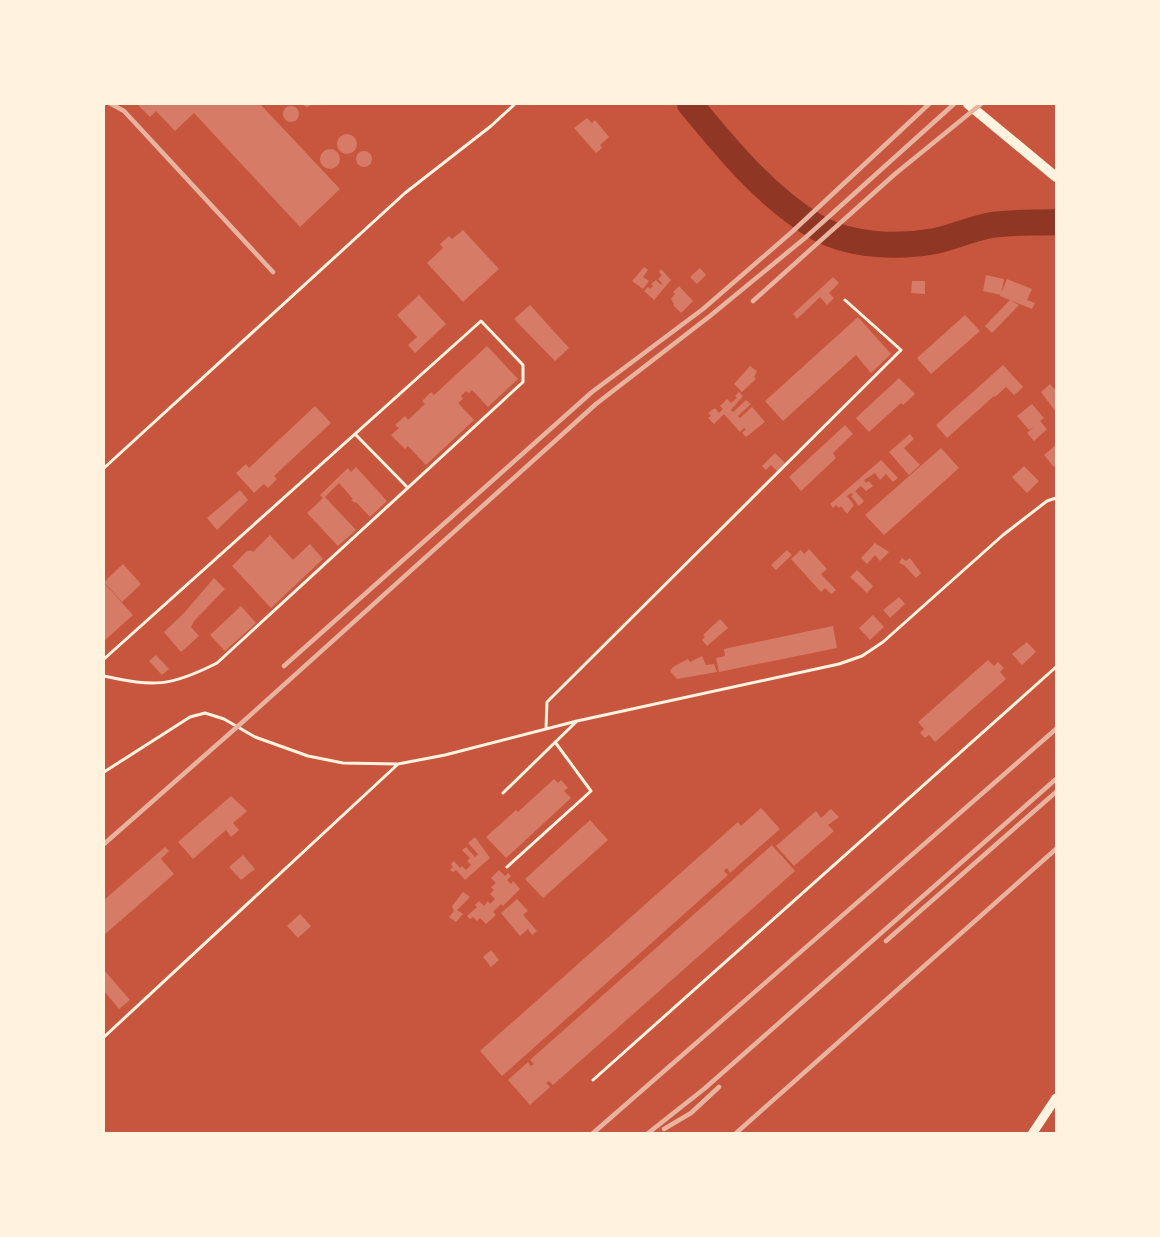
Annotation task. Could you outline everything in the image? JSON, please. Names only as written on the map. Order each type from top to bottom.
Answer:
[{"type":"main road","points":[[968,104],[1056,177]]},
{"type":"main road","points":[[1032,1134],[1056,1098]]},
{"type":"lane","points":[[104,468],[405,193],[491,126],[515,104]]},
{"type":"lane","points":[[546,729],[548,702],[901,350],[845,300]]},
{"type":"lane","points":[[104,659],[480,321],[523,365],[523,382],[217,663],[193,676],[168,683],[140,684],[104,676]]},
{"type":"lane","points":[[354,434],[408,488]]},
{"type":"lane","points":[[104,772],[190,717],[205,713],[224,719],[255,737],[308,756],[342,763],[398,764],[445,755],[577,721],[838,664],[862,657],[883,642],[1003,535],[1047,501],[1056,498]]},
{"type":"lane","points":[[593,1080],[1056,667]]},
{"type":"lane","points":[[503,793],[577,721]]},
{"type":"lane","points":[[507,867],[591,791],[555,742]]},
{"type":"lane","points":[[104,1037],[398,764]]},
{"type":"building","points":[[137,104],[260,104],[340,189],[300,227],[194,113],[175,131],[156,111],[150,117]]},
{"type":"building","points":[[288,106],[294,106],[299,114],[297,120],[288,122],[283,117],[283,111]]},
{"type":"building","points":[[587,118],[592,123],[595,120],[609,137],[600,145],[602,148],[596,153],[574,128]]},
{"type":"building","points":[[347,134],[354,137],[357,144],[354,151],[347,154],[340,151],[337,144],[340,137]]},
{"type":"building","points":[[330,149],[337,152],[340,159],[337,166],[330,169],[323,166],[320,159],[323,152]]},
{"type":"building","points":[[364,151],[370,153],[372,159],[370,165],[364,167],[358,165],[356,159],[358,153]]},
{"type":"building","points":[[463,230],[499,269],[463,302],[427,263],[443,248],[440,244],[449,236],[452,239]]},
{"type":"building","points":[[644,267],[648,270],[643,277],[649,281],[643,289],[632,281]]},
{"type":"building","points":[[700,268],[706,275],[697,284],[690,277]]},
{"type":"building","points":[[661,269],[671,280],[654,300],[644,291],[648,287],[650,289],[653,286],[651,284],[656,280],[661,285],[658,279],[662,275],[659,272]]},
{"type":"building","points":[[986,275],[1004,279],[1001,295],[983,291]]},
{"type":"building","points":[[833,277],[839,283],[829,293],[834,298],[827,305],[820,297],[797,319],[793,314]]},
{"type":"building","points":[[1007,279],[1032,289],[1027,300],[1035,303],[1032,309],[1000,296]]},
{"type":"building","points":[[912,281],[925,281],[925,294],[911,293]]},
{"type":"building","points":[[679,286],[693,301],[681,313],[673,305],[671,299],[675,294],[673,292]]},
{"type":"building","points":[[419,295],[446,324],[415,353],[408,345],[417,337],[397,315]]},
{"type":"building","points":[[1010,300],[1019,305],[992,333],[985,326]]},
{"type":"building","points":[[530,305],[569,348],[555,361],[514,319]]},
{"type":"building","points":[[965,315],[980,331],[931,374],[917,358]]},
{"type":"building","points":[[858,317],[891,354],[871,373],[856,355],[783,421],[765,401]]},
{"type":"building","points":[[487,346],[518,379],[488,407],[472,390],[469,393],[466,391],[461,396],[463,399],[458,403],[474,420],[426,465],[408,446],[405,449],[391,435],[399,428],[395,425],[405,416],[408,420],[425,404],[422,401],[431,392],[434,395]]},
{"type":"building","points":[[1003,365],[1023,387],[1014,395],[1006,387],[947,438],[936,425]]},
{"type":"building","points":[[750,366],[757,371],[754,377],[756,379],[742,392],[734,384]]},
{"type":"building","points":[[899,378],[915,394],[903,405],[901,403],[869,432],[856,418]]},
{"type":"building","points":[[1050,384],[1056,391],[1056,412],[1041,392]]},
{"type":"building","points":[[739,392],[743,396],[731,410],[733,412],[746,400],[751,404],[738,416],[740,418],[752,407],[765,422],[746,437],[742,433],[746,429],[740,432],[724,414],[714,424],[708,418],[711,416],[708,413],[715,408],[719,413],[723,409],[720,406],[727,399],[731,403],[737,398],[735,396]]},
{"type":"building","points":[[1032,404],[1044,418],[1040,421],[1047,429],[1034,441],[1027,433],[1035,426],[1029,430],[1017,416]]},
{"type":"building","points":[[315,406],[331,423],[274,476],[277,479],[268,488],[264,484],[254,493],[236,473],[246,464],[249,468]]},
{"type":"building","points":[[845,425],[853,434],[833,453],[836,458],[801,491],[789,477]]},
{"type":"building","points":[[910,434],[914,439],[904,448],[920,465],[909,475],[889,452]]},
{"type":"building","points":[[1056,445],[1056,466],[1054,467],[1044,455]]},
{"type":"building","points":[[941,448],[959,468],[884,535],[865,515]]},
{"type":"building","points":[[775,453],[785,463],[777,471],[771,465],[766,470],[762,466]]},
{"type":"building","points":[[881,460],[898,478],[893,482],[886,474],[880,480],[875,473],[864,480],[866,483],[869,481],[873,486],[866,491],[861,486],[855,491],[864,501],[859,506],[851,493],[847,496],[854,505],[847,514],[841,506],[839,508],[836,505],[833,508],[830,504]]},
{"type":"building","points":[[1024,466],[1039,481],[1027,493],[1012,477]]},
{"type":"building","points":[[356,467],[387,501],[370,517],[356,502],[351,500],[353,499],[339,483],[325,497],[356,530],[338,546],[307,513],[323,498],[320,495],[348,468],[351,472]]},
{"type":"building","points":[[240,490],[248,500],[217,530],[207,518]]},
{"type":"building","points":[[270,535],[293,560],[310,544],[323,559],[271,608],[232,566],[246,552],[251,550],[253,552]]},
{"type":"building","points":[[875,543],[889,552],[880,561],[875,555],[867,564],[861,558]]},
{"type":"building","points":[[809,549],[827,569],[821,574],[836,590],[831,594],[825,588],[821,592],[791,559],[801,550],[804,554]]},
{"type":"building","points":[[787,550],[792,555],[776,570],[771,565]]},
{"type":"building","points":[[902,558],[906,561],[910,558],[921,573],[916,578],[904,565],[899,563]]},
{"type":"building","points":[[123,564],[141,584],[122,602],[104,582]]},
{"type":"building","points":[[857,570],[873,586],[867,593],[850,577]]},
{"type":"building","points":[[214,578],[225,589],[194,621],[191,627],[199,636],[181,652],[164,632]]},
{"type":"building","points":[[104,583],[133,615],[104,641]]},
{"type":"building","points":[[899,597],[905,604],[890,618],[883,610]]},
{"type":"building","points":[[241,606],[256,623],[225,651],[210,635]]},
{"type":"building","points":[[873,615],[884,627],[870,640],[859,628]]},
{"type":"building","points":[[720,619],[728,628],[707,646],[702,640],[705,637],[703,635]]},
{"type":"building","points":[[833,626],[837,648],[719,672],[716,658],[725,656],[724,649]]},
{"type":"building","points":[[1027,642],[1036,652],[1022,665],[1012,654]]},
{"type":"building","points":[[156,655],[169,669],[162,675],[149,661]]},
{"type":"building","points":[[702,656],[706,665],[714,664],[717,672],[677,679],[670,671],[688,659],[690,662]]},
{"type":"building","points":[[988,660],[994,666],[998,662],[1004,668],[1000,672],[1006,679],[935,742],[929,735],[925,738],[920,733],[924,729],[918,722]]},
{"type":"building","points":[[554,779],[558,783],[561,780],[568,788],[564,791],[571,798],[506,858],[486,837]]},
{"type":"building","points":[[231,796],[247,811],[233,823],[239,830],[231,837],[226,830],[193,859],[178,842]]},
{"type":"building","points":[[761,808],[780,829],[730,873],[727,868],[724,871],[728,875],[502,1076],[480,1051],[738,822],[741,826]]},
{"type":"building","points":[[831,809],[839,817],[828,825],[834,831],[794,866],[776,846],[816,811],[821,818]]},
{"type":"building","points":[[590,820],[608,840],[543,898],[525,879]]},
{"type":"building","points":[[475,837],[490,858],[465,880],[456,870],[453,872],[450,870],[453,867],[451,864],[454,861],[460,868],[462,866],[466,870],[471,865],[467,861],[470,858],[462,850],[466,847],[475,857],[478,854],[468,843]]},
{"type":"building","points":[[772,845],[795,871],[553,1085],[549,1081],[546,1083],[550,1087],[530,1105],[508,1080],[528,1062],[531,1066],[534,1064],[530,1060]]},
{"type":"building","points":[[165,847],[169,851],[161,859],[174,874],[104,935],[104,900]]},
{"type":"building","points":[[243,855],[255,869],[241,880],[229,867]]},
{"type":"building","points":[[499,870],[505,876],[508,873],[511,876],[507,880],[511,884],[513,881],[520,889],[503,906],[501,904],[493,912],[496,915],[486,924],[480,918],[477,921],[473,917],[470,919],[467,916],[477,907],[475,905],[479,901],[484,906],[488,901],[490,904],[495,899],[490,894],[494,890],[491,887],[496,883],[491,878]]},
{"type":"building","points":[[463,892],[470,897],[457,910],[463,914],[456,922],[449,917],[454,911],[452,906]]},
{"type":"building","points":[[517,899],[528,911],[523,915],[537,931],[532,935],[528,929],[520,936],[501,913]]},
{"type":"building","points":[[300,914],[311,926],[298,938],[287,926]]},
{"type":"building","points":[[491,950],[499,960],[491,967],[483,957]]},
{"type":"building","points":[[104,970],[130,1000],[119,1009],[104,991]]},
{"type":"waterway","points":[[690,104],[733,155],[782,202],[818,228],[845,239],[890,245],[921,243],[992,225],[1056,222]]},
{"type":"railway","points":[[111,104],[124,111],[273,272]]},
{"type":"railway","points":[[284,666],[592,392],[703,309],[793,231],[929,104]]},
{"type":"railway","points":[[104,844],[596,404],[710,316],[805,238],[954,104]]},
{"type":"railway","points":[[753,301],[895,174],[981,104]]},
{"type":"railway","points":[[592,1134],[1056,729]]},
{"type":"railway","points":[[647,1134],[704,1089],[1056,779]]},
{"type":"railway","points":[[886,941],[1056,792]]},
{"type":"railway","points":[[735,1134],[1056,849]]},
{"type":"railway","points":[[664,1129],[691,1113],[719,1087]]}]
